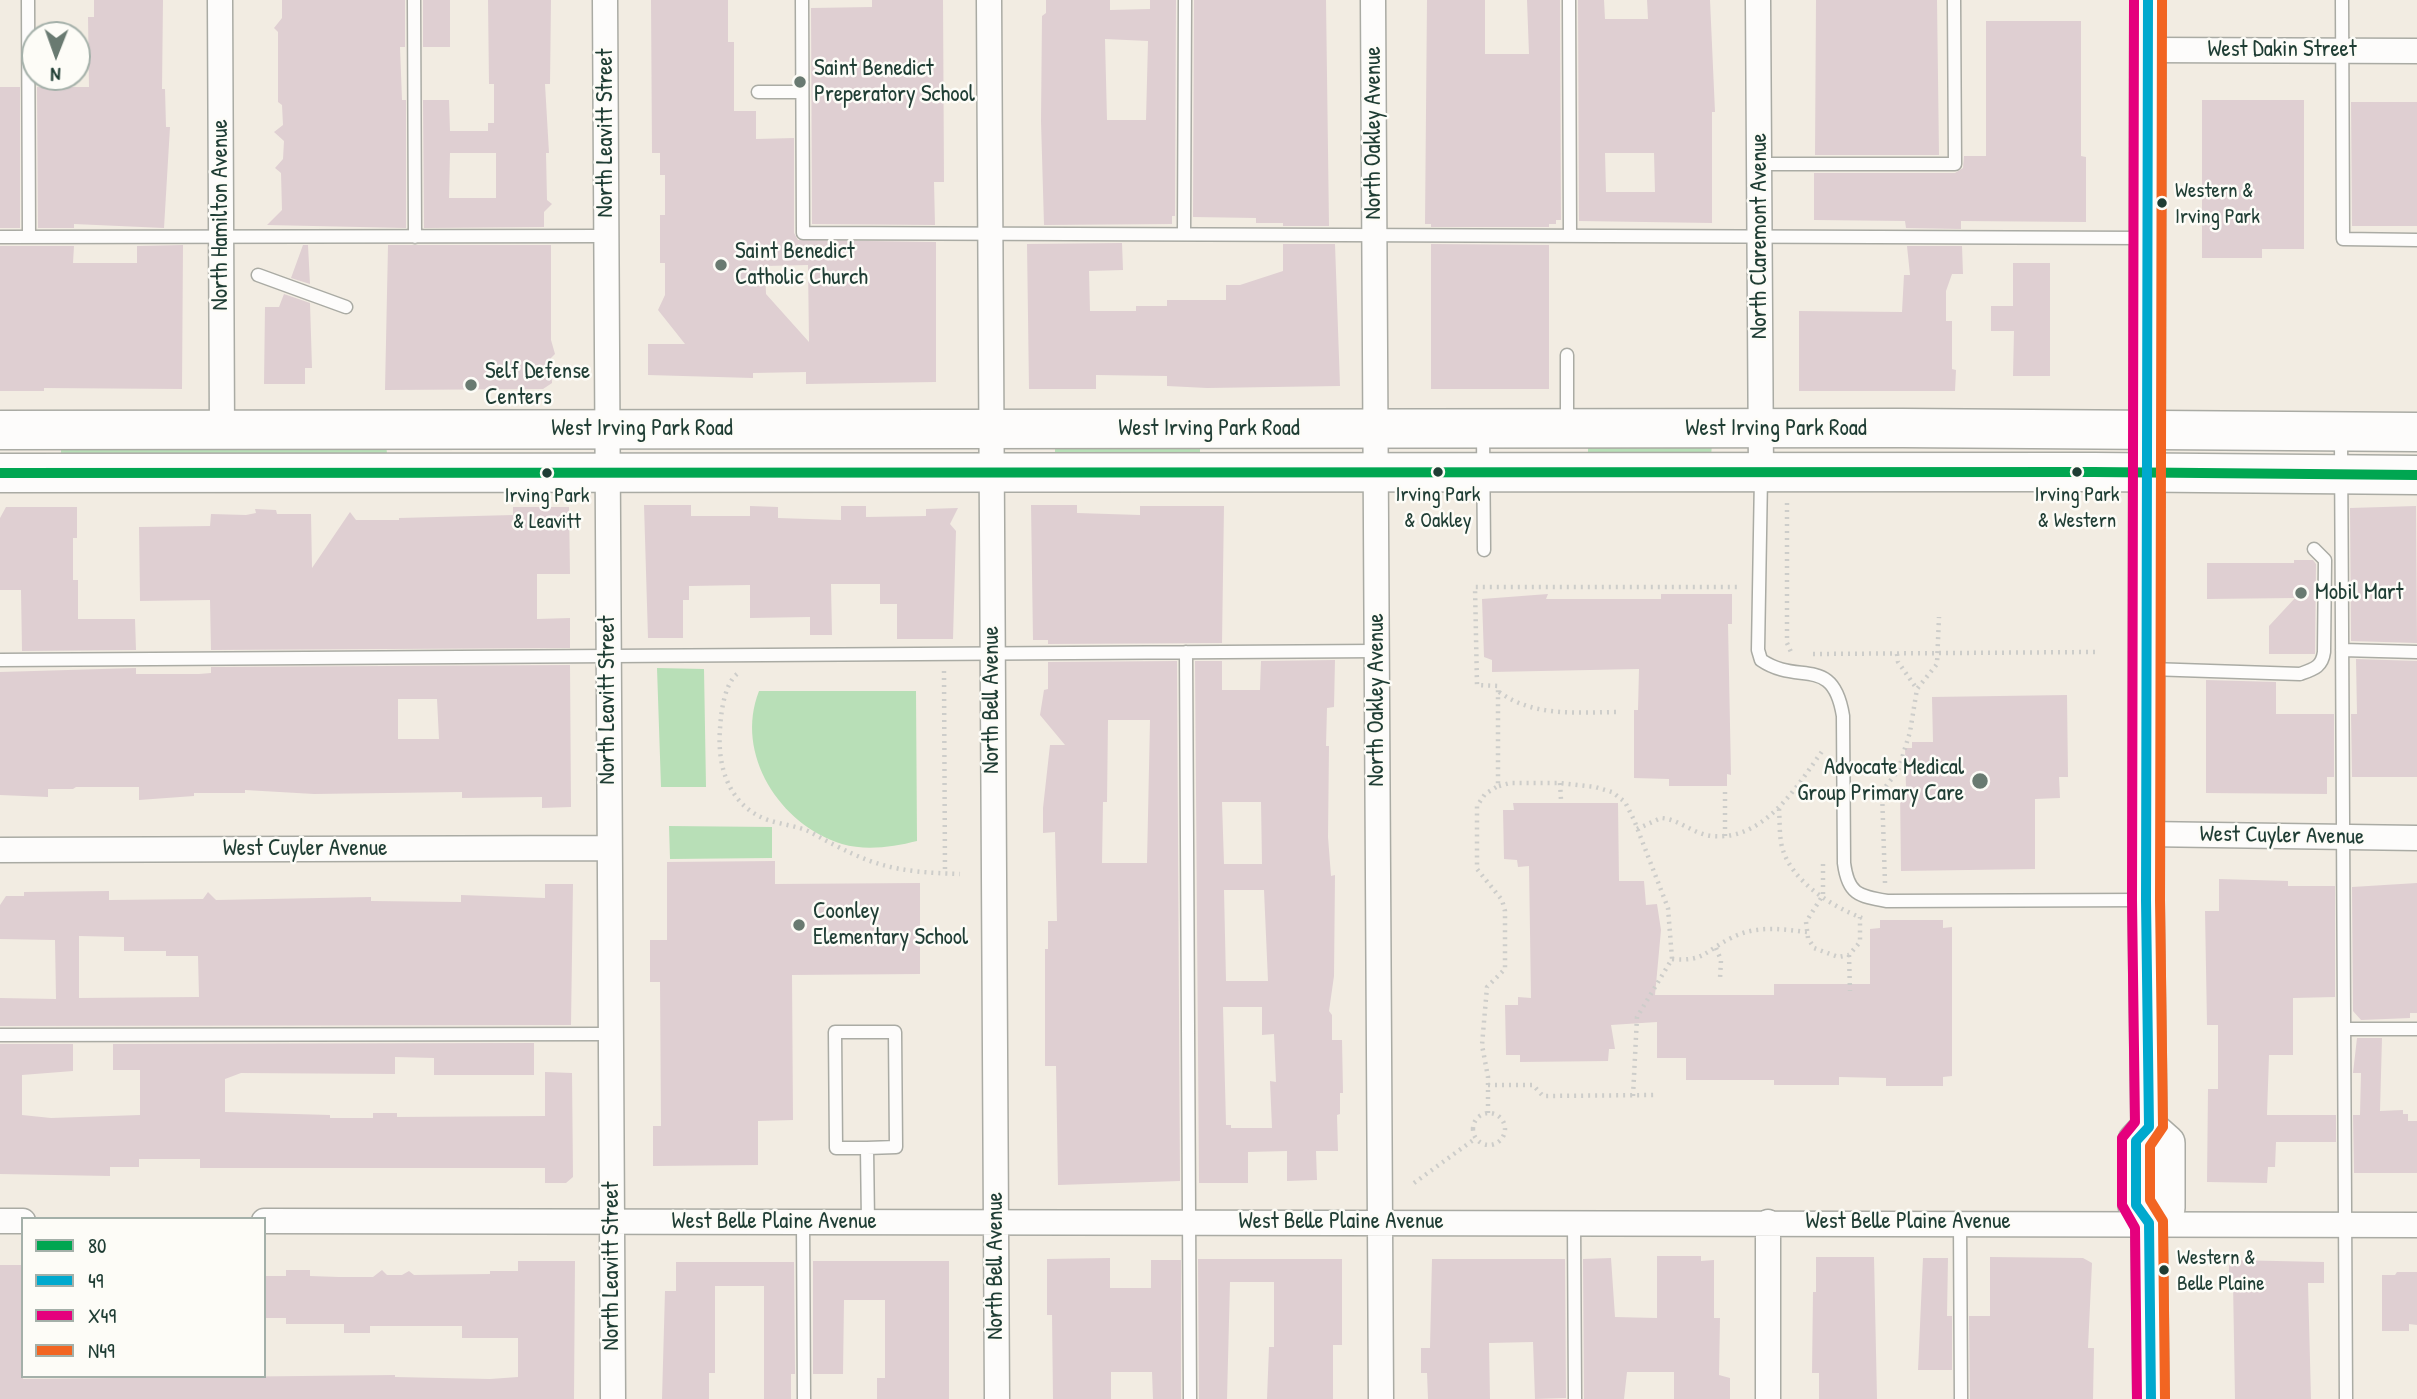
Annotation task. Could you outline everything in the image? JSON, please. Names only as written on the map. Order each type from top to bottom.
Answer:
[{"type":"main road","points":[[2148,0],[2146,900],[2149,1127],[2136,1141],[2136,1205],[2149,1223],[2151,1399]]},
{"type":"main road","name":"West Irving Park Road","points":[[0,430],[2147,429],[2417,432]]},
{"type":"main road","name":"West Irving Park Road","points":[[0,473],[2146,472],[2417,475]]},
{"type":"street","name":"North Hamilton Avenue","points":[[220,0],[222,430]]},
{"type":"street","name":"North Leavitt Street","points":[[605,0],[612,1399]]},
{"type":"street","name":"North Bell Avenue","points":[[989,0],[997,1399]]},
{"type":"street","name":"North Oakley Avenue","points":[[1373,0],[1381,1399]]},
{"type":"street","name":"North Claremont Avenue","points":[[1758,0],[1761,472]]},
{"type":"street","name":"West Dakin Street","points":[[2148,50],[2417,51]]},
{"type":"street","name":"West Cuyler Avenue","points":[[2146,834],[2417,838]]},
{"type":"street","name":"West Cuyler Avenue","points":[[0,850],[610,848]]},
{"type":"street","points":[[0,1221],[21,1221]]},
{"type":"street","name":"West Belle Plaine Avenue","points":[[266,1221],[1960,1222],[2417,1225]]},
{"type":"street","points":[[1768,1222],[1768,1399]]},
{"type":"lane","points":[[28,0],[29,237]]},
{"type":"lane","points":[[414,0],[415,237]]},
{"type":"lane","points":[[802,0],[803,233],[2148,238]]},
{"type":"lane","points":[[1184,234],[1185,0]]},
{"type":"lane","points":[[1569,0],[1570,234]]},
{"type":"lane","points":[[1759,164],[1955,164],[1954,0]]},
{"type":"lane","points":[[2342,0],[2343,239],[2417,240]]},
{"type":"lane","points":[[758,92],[802,92]]},
{"type":"lane","points":[[0,237],[606,236]]},
{"type":"lane","points":[[258,275],[346,307]]},
{"type":"lane","points":[[1567,355],[1567,429]]},
{"type":"lane","points":[[1483,429],[1483,550]]},
{"type":"lane","points":[[2341,431],[2346,1399]]},
{"type":"lane","points":[[1761,472],[1758,650],[1761,660],[1783,672],[1823,676],[1833,684],[1840,697],[1843,716],[1844,863],[1846,880],[1851,890],[1864,897],[1887,901],[2146,900]]},
{"type":"lane","points":[[2146,668],[2300,674],[2315,669],[2322,662],[2324,652],[2325,560],[2314,549]]},
{"type":"lane","points":[[2342,650],[2417,652]]},
{"type":"lane","points":[[0,660],[1377,651]]},
{"type":"lane","points":[[1186,652],[1190,1399]]},
{"type":"lane","points":[[2344,1028],[2417,1029]]},
{"type":"lane","points":[[835,1032],[895,1032],[896,1147],[867,1148],[836,1148],[835,1032]]},
{"type":"lane","points":[[0,1035],[610,1034]]},
{"type":"lane","points":[[867,1148],[868,1222]]},
{"type":"lane","points":[[803,1222],[804,1399]]},
{"type":"lane","points":[[1574,1222],[1575,1399]]},
{"type":"lane","points":[[1960,1222],[1961,1399]]},
{"type":"path","points":[[1787,503],[1787,643],[1791,652],[1798,653]]},
{"type":"path","points":[[1739,577],[1739,600]]},
{"type":"path","points":[[1498,786],[1498,685],[1477,685],[1475,587],[1739,587]]},
{"type":"path","points":[[1885,883],[1882,791],[1898,771],[1910,732],[1917,690],[1937,664],[1939,617]]},
{"type":"path","points":[[1810,653],[1939,655],[2095,652]]},
{"type":"path","points":[[1897,654],[1898,662],[1917,690]]},
{"type":"path","points":[[746,668],[733,677],[720,731],[722,768],[732,794],[755,815],[814,834],[827,844],[872,864],[900,871],[960,874]]},
{"type":"path","points":[[931,668],[944,668],[945,873]]},
{"type":"path","points":[[1498,691],[1513,702],[1537,710],[1621,712]]},
{"type":"path","points":[[1823,739],[1823,763]]},
{"type":"path","points":[[1637,829],[1653,820],[1667,818],[1700,834],[1725,836],[1747,829],[1779,808],[1823,750]]},
{"type":"path","points":[[1488,1113],[1488,1085],[1482,1045],[1487,987],[1505,969],[1505,911],[1502,900],[1477,869],[1477,806],[1485,794],[1510,783],[1560,783],[1612,792],[1625,802],[1637,829],[1668,908],[1672,960],[1637,1017],[1633,1096]]},
{"type":"path","points":[[1560,783],[1561,800]]},
{"type":"path","points":[[1725,792],[1725,836]]},
{"type":"path","points":[[1779,808],[1786,856],[1797,875],[1823,895],[1840,909],[1861,918],[1860,942],[1849,954],[1838,957],[1825,954],[1814,947],[1807,932],[1806,922],[1823,895],[1823,858]]},
{"type":"path","points":[[1672,960],[1701,958],[1730,938],[1756,929],[1807,932]]},
{"type":"path","points":[[1716,948],[1721,960],[1720,979]]},
{"type":"path","points":[[1849,954],[1850,992]]},
{"type":"path","points":[[1488,1085],[1534,1085],[1543,1096],[1654,1096]]},
{"type":"path","points":[[1488,1113],[1501,1119],[1504,1133],[1493,1144],[1483,1143],[1476,1138],[1473,1131],[1475,1121],[1488,1113]]},
{"type":"path","points":[[1414,1183],[1476,1138]]},
{"type":"green space","points":[[1712,442],[1711,458],[1588,457],[1588,446]]},
{"type":"green space","points":[[386,443],[387,454],[61,458],[61,448]]},
{"type":"green space","points":[[1055,443],[1200,443],[1200,457],[1055,458]]},
{"type":"green space","points":[[657,668],[704,669],[706,787],[661,787]]},
{"type":"green space","points":[[759,691],[916,691],[917,841],[880,847],[851,846],[820,835],[799,821],[782,804],[768,784],[758,762],[753,739],[753,715]]},
{"type":"green space","points":[[669,826],[772,827],[772,858],[670,859]]},
{"type":"building","points":[[94,0],[163,0],[162,89],[165,89],[166,127],[170,127],[164,228],[74,224],[74,228],[38,228],[37,91],[91,91],[91,21],[88,21],[88,17],[94,17]]},
{"type":"building","points":[[282,0],[405,0],[405,47],[400,47],[402,100],[406,100],[406,228],[267,225],[282,210],[281,173],[275,168],[283,159],[284,141],[274,132],[283,125],[282,105],[278,102],[278,32],[274,28],[282,18]]},
{"type":"building","points":[[423,0],[450,0],[450,47],[423,47]]},
{"type":"building","points":[[488,0],[551,0],[550,84],[545,84],[549,153],[546,153],[547,200],[552,204],[544,212],[544,227],[424,228],[423,100],[449,100],[450,131],[488,131],[488,123],[494,123],[494,84],[489,84]],"holes":[[[450,153],[496,153],[496,198],[449,198]]]},
{"type":"building","points":[[651,0],[728,0],[728,42],[734,42],[734,111],[756,111],[756,139],[794,138],[794,233],[798,240],[936,242],[936,382],[806,384],[806,372],[753,373],[753,378],[648,375],[648,344],[685,344],[658,310],[665,295],[665,263],[660,263],[660,215],[665,215],[665,175],[660,175],[660,153],[652,153]],"holes":[[[808,265],[809,342],[766,294],[765,266]]]},
{"type":"building","points":[[872,0],[943,0],[944,182],[934,182],[935,225],[812,224],[811,8],[872,7]]},
{"type":"building","points":[[1046,0],[1110,0],[1110,10],[1150,9],[1150,0],[1176,0],[1175,216],[1172,216],[1172,224],[1044,225],[1041,121],[1042,16],[1046,13]],"holes":[[[1105,39],[1148,41],[1146,120],[1107,120]]]},
{"type":"building","points":[[1194,0],[1326,0],[1329,226],[1283,226],[1283,223],[1256,223],[1256,218],[1193,217]]},
{"type":"building","points":[[1427,0],[1485,0],[1485,54],[1529,54],[1527,0],[1560,0],[1561,220],[1556,220],[1556,224],[1549,224],[1549,227],[1431,227],[1431,224],[1425,224]]},
{"type":"building","points":[[1578,0],[1604,0],[1605,19],[1648,19],[1647,0],[1710,0],[1715,112],[1712,112],[1712,223],[1579,221]],"holes":[[[1605,153],[1654,153],[1655,192],[1606,192]]]},
{"type":"building","points":[[1816,0],[1937,0],[1939,155],[1815,155]]},
{"type":"building","points":[[1986,21],[2081,21],[2081,156],[2086,157],[2086,222],[1961,221],[1961,229],[1906,228],[1905,221],[1814,220],[1814,173],[1955,173],[1963,168],[1964,156],[1986,156]]},
{"type":"building","points":[[0,87],[20,87],[20,228],[0,228]]},
{"type":"building","points":[[2202,100],[2304,100],[2304,249],[2262,249],[2262,258],[2202,258]]},
{"type":"building","points":[[2351,102],[2417,102],[2417,226],[2352,226]]},
{"type":"building","points":[[1122,243],[1123,270],[1089,271],[1090,311],[1136,311],[1136,306],[1167,306],[1167,300],[1226,300],[1226,285],[1240,285],[1283,271],[1283,244],[1335,244],[1340,386],[1207,388],[1167,386],[1167,376],[1096,375],[1096,389],[1029,389],[1027,244]]},
{"type":"building","points":[[1431,244],[1549,245],[1549,389],[1431,389]]},
{"type":"building","points":[[183,245],[182,389],[44,388],[44,391],[0,391],[0,246],[74,246],[73,263],[137,263],[137,246]]},
{"type":"building","points":[[303,245],[308,245],[310,284],[291,278]]},
{"type":"building","points":[[388,245],[551,245],[551,340],[555,354],[551,358],[552,383],[543,389],[385,390]]},
{"type":"building","points":[[1907,246],[1962,246],[1963,274],[1952,274],[1946,291],[1946,321],[1952,321],[1955,391],[1799,391],[1799,311],[1902,312],[1904,275],[1910,275]]},
{"type":"building","points":[[2013,263],[2050,263],[2050,376],[2013,376],[2014,331],[1991,331],[1991,306],[2013,306]]},
{"type":"building","points":[[284,294],[310,303],[312,368],[305,368],[305,384],[264,384],[265,307],[279,307]]},
{"type":"building","points":[[644,505],[691,505],[691,516],[750,516],[750,506],[778,507],[778,518],[841,520],[841,506],[866,506],[866,517],[926,516],[926,509],[958,508],[950,524],[956,531],[953,639],[897,639],[897,604],[880,604],[880,584],[831,584],[832,635],[810,635],[810,617],[750,618],[750,585],[689,586],[689,600],[683,600],[683,638],[648,638]]},
{"type":"building","points":[[1031,505],[1077,505],[1077,513],[1140,515],[1140,506],[1224,506],[1222,643],[1048,644],[1048,640],[1033,640]]},
{"type":"building","points":[[2416,506],[2417,643],[2351,641],[2350,508]]},
{"type":"building","points":[[6,507],[77,507],[77,538],[73,538],[73,580],[78,580],[78,619],[135,619],[136,650],[22,651],[21,590],[0,590],[0,518]]},
{"type":"building","points":[[513,507],[569,507],[570,574],[537,574],[537,619],[570,618],[570,648],[211,650],[210,600],[140,601],[139,527],[210,526],[211,514],[246,515],[256,513],[255,509],[276,510],[277,514],[311,514],[312,568],[350,512],[356,520],[399,520],[513,515]]},
{"type":"building","points":[[2294,560],[2313,560],[2316,564],[2315,654],[2269,654],[2269,626],[2295,598],[2207,599],[2207,563],[2294,563]]},
{"type":"building","points":[[1548,594],[1546,599],[1661,599],[1661,594],[1732,594],[1732,624],[1728,624],[1731,775],[1727,774],[1727,786],[1669,786],[1669,779],[1634,778],[1634,710],[1638,710],[1639,669],[1492,672],[1492,660],[1484,657],[1482,599]]},
{"type":"building","points":[[2356,659],[2417,661],[2417,777],[2352,777],[2351,714],[2357,714]]},
{"type":"building","points":[[1335,660],[1334,707],[1327,708],[1326,746],[1329,746],[1328,837],[1331,876],[1335,875],[1334,976],[1329,1011],[1332,1015],[1332,1040],[1342,1040],[1343,1093],[1340,1093],[1340,1114],[1337,1115],[1338,1151],[1316,1151],[1317,1180],[1287,1181],[1287,1151],[1248,1152],[1248,1183],[1199,1183],[1195,661],[1222,661],[1222,690],[1260,690],[1261,661]],"holes":[[[1222,802],[1261,802],[1262,864],[1224,864]],[[1224,890],[1264,890],[1268,981],[1226,981]],[[1223,1007],[1262,1007],[1262,1035],[1274,1034],[1276,1082],[1270,1081],[1272,1128],[1231,1128],[1231,1125],[1226,1125]]]},
{"type":"building","points":[[1177,661],[1180,1181],[1058,1185],[1056,1066],[1045,1066],[1045,949],[1048,949],[1048,921],[1057,921],[1055,832],[1043,833],[1043,808],[1050,745],[1065,745],[1040,715],[1044,690],[1048,689],[1048,662]],"holes":[[[1108,720],[1150,720],[1147,863],[1102,863],[1103,802],[1107,802]]]},
{"type":"building","points":[[570,665],[571,807],[542,808],[542,797],[462,798],[462,792],[314,794],[245,790],[245,793],[194,793],[194,796],[139,800],[139,787],[76,787],[48,789],[48,797],[0,795],[0,672],[136,668],[136,674],[199,674],[211,673],[211,667]],"holes":[[[398,699],[437,699],[439,739],[398,739]]]},
{"type":"building","points":[[2206,680],[2276,682],[2276,714],[2334,714],[2334,777],[2327,777],[2327,794],[2206,793]]},
{"type":"building","name":"Advocate Medical Group Primary Care","points":[[2067,695],[2068,777],[2059,777],[2060,798],[2035,799],[2035,869],[1901,871],[1900,789],[1906,789],[1905,748],[1912,748],[1912,742],[1933,742],[1932,697]]},
{"type":"building","points":[[1513,803],[1618,803],[1619,881],[1644,881],[1646,905],[1657,904],[1661,930],[1655,995],[1774,995],[1774,984],[1870,984],[1870,929],[1880,928],[1880,920],[1943,920],[1943,928],[1952,927],[1952,1076],[1943,1077],[1943,1086],[1886,1086],[1886,1078],[1839,1077],[1839,1085],[1774,1085],[1774,1080],[1686,1080],[1686,1058],[1657,1058],[1657,1022],[1611,1025],[1615,1049],[1609,1049],[1608,1061],[1520,1062],[1520,1055],[1506,1055],[1505,1005],[1518,1005],[1518,997],[1531,998],[1529,866],[1518,867],[1517,860],[1504,859],[1503,810],[1514,810]]},
{"type":"building","points":[[775,861],[775,884],[920,883],[920,974],[792,975],[793,1120],[758,1121],[758,1165],[653,1166],[653,1126],[661,1126],[660,982],[650,982],[650,940],[667,940],[667,862]]},
{"type":"building","points":[[2219,879],[2288,881],[2288,886],[2335,886],[2335,997],[2293,998],[2293,1055],[2269,1055],[2267,1115],[2336,1115],[2336,1142],[2276,1142],[2275,1167],[2268,1167],[2267,1183],[2207,1182],[2208,1089],[2218,1089],[2218,1025],[2207,1025],[2205,911],[2219,911]]},
{"type":"building","points":[[2417,883],[2417,1013],[2410,1013],[2410,1018],[2361,1020],[2353,1011],[2352,887]]},
{"type":"building","points":[[545,884],[573,884],[571,1025],[0,1026],[0,998],[56,999],[55,940],[0,939],[0,905],[6,896],[24,896],[24,892],[109,891],[109,900],[203,899],[208,892],[216,900],[371,897],[371,901],[461,902],[461,895],[545,898]],"holes":[[[79,936],[124,937],[124,951],[166,951],[166,956],[198,956],[199,997],[79,998]]]},
{"type":"building","points":[[2357,1038],[2382,1038],[2380,1111],[2403,1110],[2403,1114],[2408,1114],[2408,1121],[2417,1121],[2417,1173],[2354,1173],[2353,1115],[2360,1115],[2361,1073],[2353,1073]]},
{"type":"building","points":[[534,1043],[534,1075],[434,1075],[434,1058],[395,1057],[395,1074],[241,1073],[225,1079],[225,1112],[330,1115],[330,1118],[373,1118],[373,1113],[397,1113],[397,1117],[545,1116],[545,1072],[572,1073],[573,1177],[566,1183],[545,1183],[545,1168],[200,1168],[200,1159],[139,1159],[139,1167],[110,1167],[110,1176],[0,1174],[0,1044],[73,1044],[73,1071],[22,1075],[22,1115],[51,1118],[140,1115],[140,1070],[113,1070],[113,1044]]},
{"type":"building","points":[[1657,1256],[1701,1256],[1701,1261],[1714,1260],[1714,1318],[1720,1318],[1719,1375],[1730,1378],[1730,1399],[1674,1399],[1674,1372],[1627,1372],[1624,1399],[1584,1399],[1583,1259],[1611,1258],[1615,1317],[1657,1318]]},
{"type":"building","points":[[1816,1257],[1874,1257],[1877,1399],[1819,1399],[1819,1373],[1812,1373]]},
{"type":"building","points":[[1990,1257],[2083,1258],[2092,1263],[2088,1348],[2094,1348],[2093,1399],[1970,1399],[1969,1316],[1990,1316]]},
{"type":"building","points":[[1110,1258],[1110,1288],[1151,1288],[1151,1260],[1181,1260],[1181,1399],[1153,1399],[1152,1372],[1111,1372],[1111,1399],[1053,1399],[1052,1315],[1047,1315],[1047,1259]]},
{"type":"building","points":[[1923,1258],[1948,1258],[1947,1316],[1952,1316],[1952,1370],[1918,1370]]},
{"type":"building","points":[[1198,1259],[1342,1259],[1342,1345],[1333,1345],[1333,1399],[1267,1399],[1269,1347],[1274,1347],[1274,1282],[1230,1282],[1227,1399],[1199,1399]]},
{"type":"building","points":[[1432,1259],[1565,1259],[1566,1398],[1535,1399],[1533,1342],[1489,1343],[1490,1399],[1428,1399],[1427,1373],[1421,1373],[1421,1348],[1430,1348]]},
{"type":"building","points":[[2229,1260],[2324,1262],[2324,1283],[2308,1283],[2311,1399],[2235,1399],[2233,1282],[2229,1282]]},
{"type":"building","points":[[518,1261],[575,1261],[574,1399],[0,1399],[0,1265],[21,1265],[23,1379],[395,1375],[490,1379],[518,1377],[518,1338],[462,1338],[462,1326],[370,1326],[370,1333],[344,1333],[344,1324],[286,1324],[286,1318],[266,1318],[266,1276],[286,1276],[286,1270],[310,1270],[310,1276],[339,1277],[373,1277],[382,1270],[387,1275],[402,1275],[409,1271],[414,1275],[518,1271]]},
{"type":"building","points":[[813,1261],[949,1261],[949,1399],[877,1399],[877,1378],[885,1378],[885,1300],[844,1300],[843,1374],[813,1374]]},
{"type":"building","points":[[676,1262],[794,1262],[795,1374],[791,1374],[791,1399],[764,1399],[764,1286],[715,1286],[715,1373],[709,1373],[709,1399],[662,1399],[665,1291],[676,1291]]},
{"type":"building","points":[[2397,1272],[2417,1272],[2417,1325],[2409,1324],[2409,1331],[2382,1331],[2382,1275],[2395,1275]]},
{"type":"transit line","name":"X49","points":[[2134,0],[2132,900],[2135,1122],[2122,1138],[2122,1205],[2135,1228],[2137,1399]]},
{"type":"transit line","name":"49","points":[[2148,0],[2146,900],[2149,1127],[2136,1141],[2136,1205],[2149,1223],[2151,1399]]},
{"type":"transit line","name":"N49","points":[[2162,0],[2160,900],[2163,1127],[2150,1146],[2150,1200],[2163,1221],[2165,1399]]},
{"type":"transit line","name":"80","points":[[0,473],[2094,472],[2417,475]]},
{"type":"place","name":"Saint Benedict Preperatory School","points":[[800,82]]},
{"type":"place","name":"Western & Irving Park","points":[[2162,203]]},
{"type":"place","name":"Saint Benedict Catholic Church","points":[[721,265]]},
{"type":"place","name":"Self Defense Centers","points":[[471,385]]},
{"type":"place","name":"Irving Park & Oakley","points":[[1438,472]]},
{"type":"place","name":"Irving Park & Western","points":[[2077,472]]},
{"type":"place","name":"Irving Park & Leavitt","points":[[547,473]]},
{"type":"place","name":"Mobil Mart","points":[[2301,593]]},
{"type":"place","name":"Advocate Medical Group Primary Care","points":[[1980,781]]},
{"type":"place","name":"Coonley Elementary School","points":[[799,925]]},
{"type":"place","name":"Western & Belle Plaine","points":[[2164,1270]]}]
